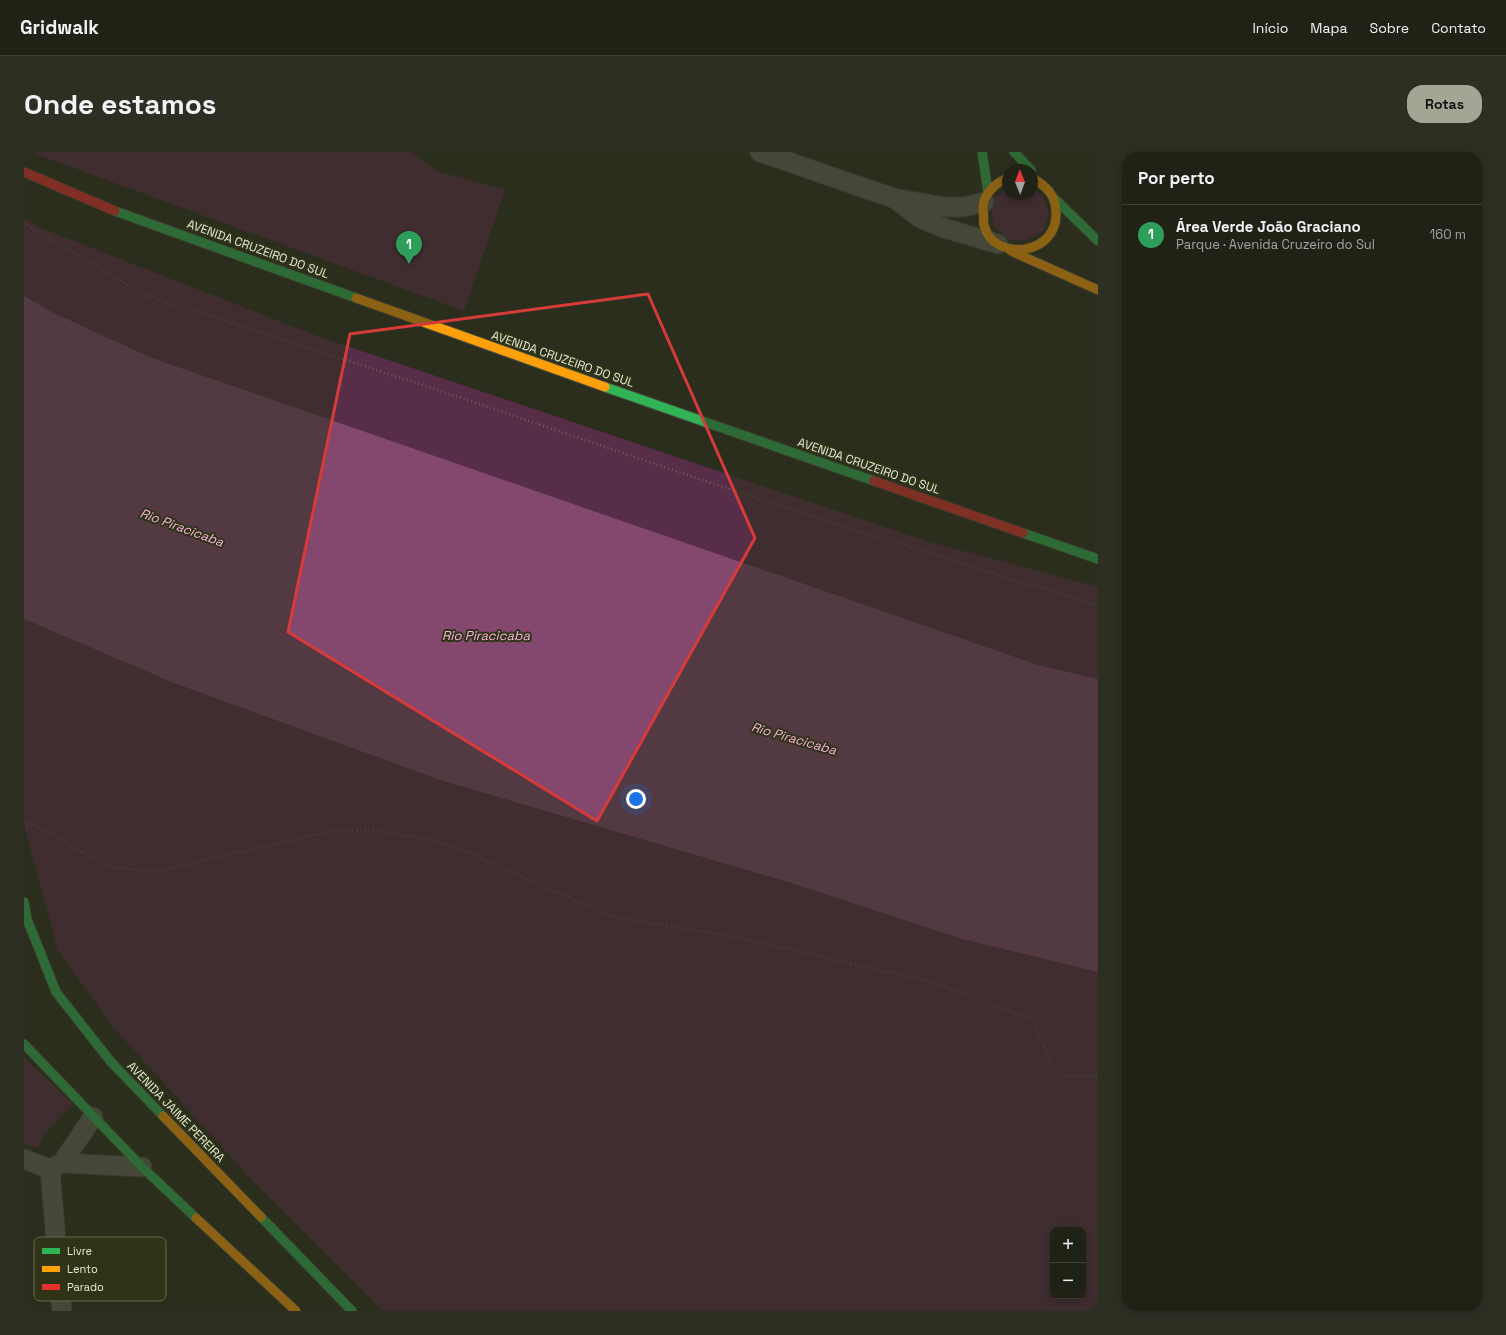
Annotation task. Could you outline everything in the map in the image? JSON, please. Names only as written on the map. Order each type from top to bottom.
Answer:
[{"type":"street","points":[[760,152],[894,198],[945,207],[964,207],[986,197],[996,184],[1002,181]]},
{"type":"street","points":[[982,152],[986,197],[982,214],[984,226],[989,236],[1003,247],[1020,251],[1032,249],[1043,243],[1051,234],[1056,223],[1057,211],[1055,199]]},
{"type":"street","points":[[1014,152],[1025,164]]},
{"type":"street","name":"AVENIDA CRUZEIRO DO SUL","points":[[24,172],[96,204],[274,267],[429,325],[1098,559]]},
{"type":"street","points":[[1038,178],[1055,199],[1098,241]]},
{"type":"street","points":[[1038,181],[1048,189]]},
{"type":"street","points":[[894,198],[920,218],[1003,247],[1098,290]]},
{"type":"street","name":"AVENIDA JAIME PEREIRA","points":[[24,902],[27,919],[56,992],[106,1056],[352,1311]]},
{"type":"street","points":[[24,1044],[142,1167],[296,1311]]},
{"type":"street","points":[[59,1237],[56,1166],[93,1117]]},
{"type":"street","points":[[24,1159],[56,1166],[142,1167]]},
{"type":"street","points":[[62,1301],[62,1311]]},
{"type":"path","points":[[24,223],[144,295],[432,388],[773,504],[1098,606]]},
{"type":"path","points":[[24,822],[43,829],[74,848],[113,867],[154,872],[327,832],[370,830],[433,840],[464,851],[611,916],[731,936],[932,982],[1033,1020],[1052,1067],[1066,1076],[1098,1076]]},
{"type":"highlighted area","points":[[648,294],[755,538],[597,821],[288,632],[350,334]]},
{"type":"shaded area","points":[[30,152],[412,152],[436,171],[505,190],[464,311]]},
{"type":"shaded area","points":[[1002,192],[1002,200],[1038,200],[1038,192],[1042,195],[1049,213],[1043,231],[1026,241],[1007,239],[993,225],[992,206],[995,198]]},
{"type":"shaded area","points":[[24,218],[41,228],[320,337],[926,541],[1098,587],[1098,679],[1038,665],[152,358],[24,299]]},
{"type":"shaded area","points":[[24,619],[174,683],[440,780],[791,883],[962,939],[1098,972],[1098,1311],[383,1311],[251,1179],[112,1026],[58,950],[24,825]]},
{"type":"shaded area","points":[[24,1057],[73,1104],[44,1134],[38,1148],[24,1144]]},
{"type":"water","name":"Rio Piracicaba","points":[[24,296],[54,313],[152,358],[1038,665],[1098,679],[1098,972],[962,939],[791,883],[440,780],[174,683],[24,619]]},
{"type":"traffic: fast","points":[[982,152],[988,192]]},
{"type":"traffic: fast","points":[[1014,152],[1025,164]]},
{"type":"traffic: fast","points":[[1055,199],[1098,241]]},
{"type":"traffic: fast","points":[[115,211],[356,298]]},
{"type":"traffic: fast","points":[[605,387],[874,481]]},
{"type":"traffic: fast","points":[[1023,533],[1098,559]]},
{"type":"traffic: fast","points":[[24,902],[27,919],[56,992],[111,1062],[163,1116]]},
{"type":"traffic: fast","points":[[24,1044],[142,1167],[196,1218]]},
{"type":"traffic: fast","points":[[261,1217],[352,1311]]},
{"type":"traffic: slow","points":[[1002,181],[990,190],[985,199],[983,205],[984,225],[990,237],[999,245],[1011,249],[1024,249],[1037,245],[1047,238],[1054,226],[1056,211],[1054,200],[1049,191],[1038,182]]},
{"type":"traffic: slow","points":[[1011,251],[1098,290]]},
{"type":"traffic: slow","points":[[356,298],[605,387]]},
{"type":"traffic: slow","points":[[163,1116],[261,1217]]},
{"type":"traffic: slow","points":[[196,1218],[296,1311]]},
{"type":"traffic: jam","points":[[24,172],[115,211]]},
{"type":"traffic: jam","points":[[874,481],[1023,533]]},
{"type":"place","name":"Área Verde João Graciano","points":[[409,264]]}]
